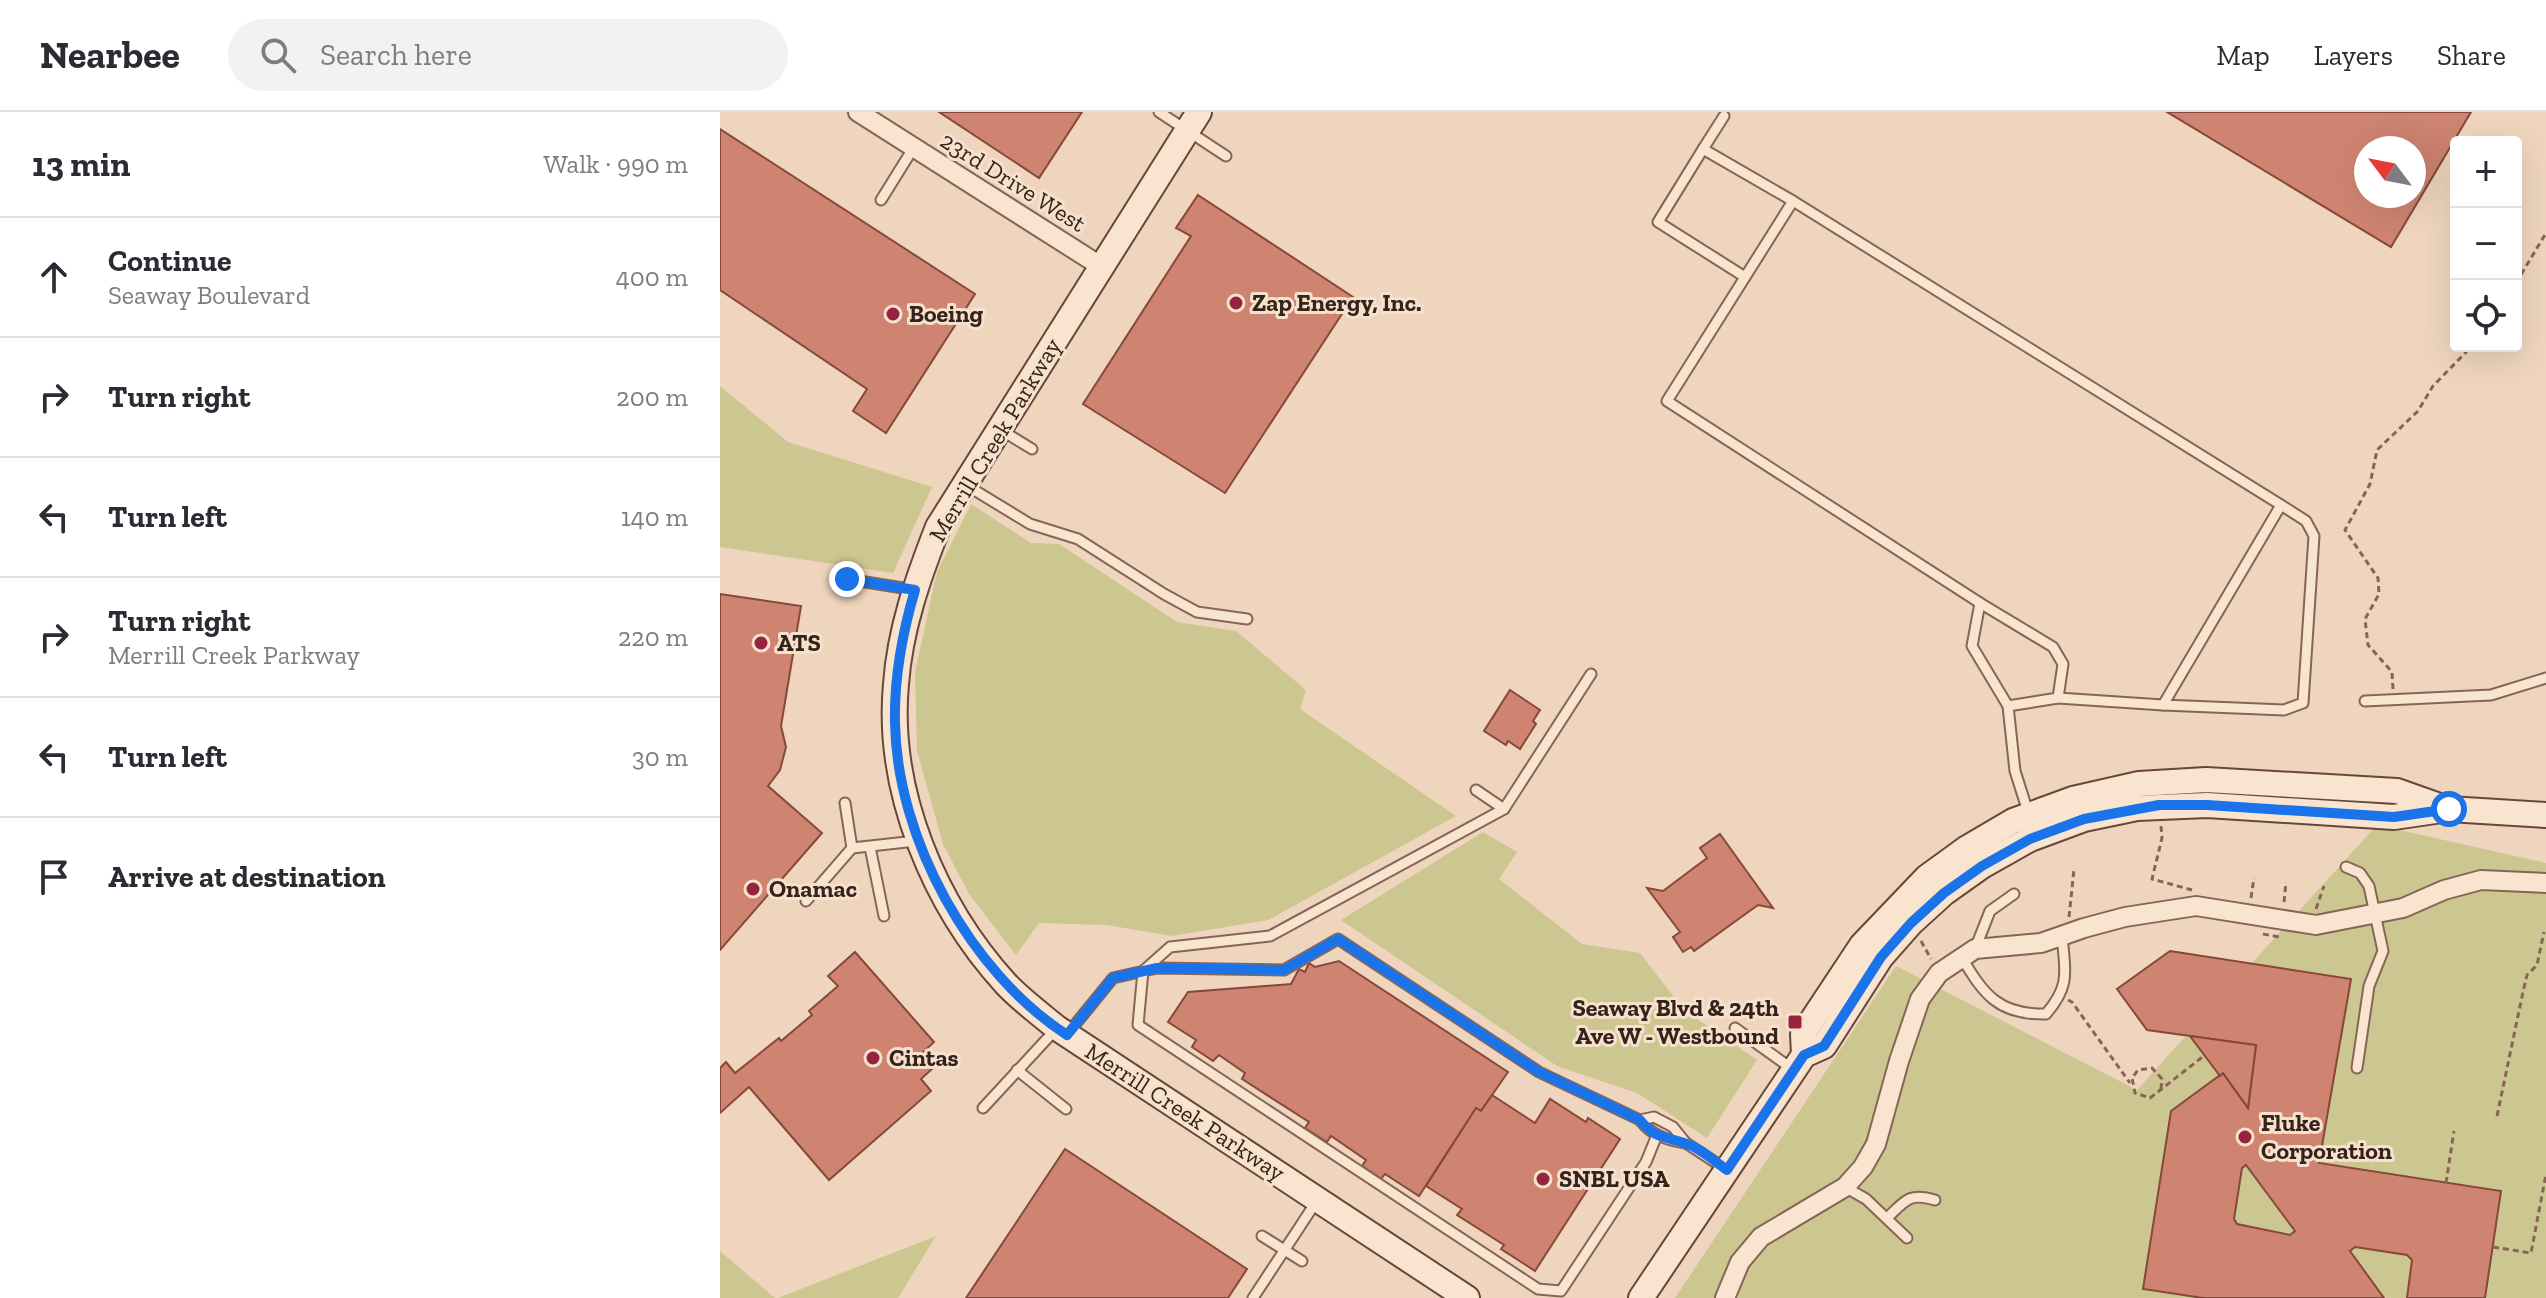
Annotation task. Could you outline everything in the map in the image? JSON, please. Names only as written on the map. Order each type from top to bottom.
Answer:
[{"type":"street","name":"23rd Drive West","points":[[858,112],[1102,267]]},
{"type":"street","name":"Merrill Creek Parkway","points":[[1193,122],[938,527],[907,618],[896,684],[895,727],[912,822],[959,920],[1008,987],[1062,1031],[1467,1298]]},
{"type":"street","points":[[1641,1298],[1799,1063],[1824,1046],[1881,957],[1911,923],[1944,893],[2073,799],[2139,784],[2206,780],[2397,791],[2449,809]]},
{"type":"street","points":[[1799,1063],[1803,1034],[1862,945],[1898,904],[1927,877],[1967,848],[2013,821],[2034,826],[2159,805],[2207,805],[2394,817],[2449,809],[2546,815]]},
{"type":"street","points":[[1725,1298],[1740,1262],[1761,1237],[1845,1187],[1863,1167],[1876,1144],[1920,999],[1939,973],[1969,953],[2041,943],[2125,917],[2196,906],[2316,925],[2403,908],[2444,890],[2481,880],[2546,883]]},
{"type":"lane","points":[[1159,112],[1193,122],[1226,156]]},
{"type":"lane","points":[[1724,116],[1658,222],[1745,277]]},
{"type":"lane","points":[[881,200],[914,147]]},
{"type":"lane","points":[[1703,149],[1793,201],[2306,521],[2314,536],[2303,703],[2284,710],[2058,698],[2008,706]]},
{"type":"lane","points":[[1793,201],[1667,401],[2053,647],[2063,664],[2058,698]]},
{"type":"lane","points":[[998,428],[1032,449]]},
{"type":"lane","points":[[963,484],[1030,524],[1078,539],[1197,612],[1247,619]]},
{"type":"lane","points":[[2163,705],[2281,505]]},
{"type":"lane","points":[[847,579],[915,590]]},
{"type":"lane","points":[[1980,603],[1972,646],[2008,706],[2015,771],[2034,826]]},
{"type":"lane","points":[[1591,674],[1504,809],[1270,936],[1170,947],[1143,971],[1138,1025],[1538,1289],[1561,1291],[1646,1162],[1657,1135]]},
{"type":"lane","points":[[2365,701],[2491,695],[2546,678]]},
{"type":"lane","points":[[1476,790],[1504,809]]},
{"type":"lane","points":[[845,803],[852,848]]},
{"type":"lane","points":[[806,901],[852,848],[919,841]]},
{"type":"lane","points":[[870,847],[884,916]]},
{"type":"lane","points":[[2346,867],[2360,873],[2369,886],[2383,951],[2369,986],[2357,1068]]},
{"type":"lane","points":[[2014,894],[1990,911],[1969,953],[1982,990],[2002,1006],[2025,1014],[2046,1014],[2060,997],[2067,934]]},
{"type":"lane","points":[[983,1108],[1017,1070],[1062,1031],[1113,978],[1157,968],[1284,970],[1338,939],[1539,1072],[1640,1120],[1648,1130],[1665,1139],[1686,1143]]},
{"type":"lane","points":[[1735,1028],[1799,1063]]},
{"type":"lane","points":[[1017,1070],[1066,1109]]},
{"type":"lane","points":[[1640,1120],[1654,1117],[1673,1127],[1686,1143],[1727,1170]]},
{"type":"lane","points":[[1845,1187],[1866,1199],[1907,1238]]},
{"type":"lane","points":[[1887,1218],[1910,1197],[1922,1196],[1935,1200]]},
{"type":"lane","points":[[1253,1298],[1318,1199]]},
{"type":"lane","points":[[1262,1236],[1302,1261]]},
{"type":"path","points":[[2518,280],[2546,233]]},
{"type":"path","points":[[2393,700],[2392,672],[2368,645],[2365,619],[2379,594],[2378,578],[2345,530],[2370,484],[2377,450],[2418,411],[2433,386],[2466,352]]},
{"type":"path","points":[[2159,805],[2162,838],[2152,879],[2218,897],[2221,910]]},
{"type":"path","points":[[2067,934],[2074,869]]},
{"type":"path","points":[[1911,923],[1939,973]]},
{"type":"path","points":[[2497,1116],[2527,975],[2537,965],[2544,932]]},
{"type":"path","points":[[2258,933],[2279,937]]},
{"type":"path","points":[[2060,997],[2072,1002],[2135,1093],[2145,1098],[2155,1096],[2205,1055]]},
{"type":"path","points":[[2131,1084],[2134,1074],[2147,1067],[2160,1074],[2161,1089]]},
{"type":"path","points":[[2446,1183],[2454,1131]]},
{"type":"path","points":[[2493,1247],[2531,1253],[2546,1174]]},
{"type":"shaded area","points":[[720,386],[788,442],[932,487],[893,573],[720,547]]},
{"type":"shaded area","points":[[971,504],[1031,543],[1059,544],[1177,622],[1236,631],[1306,690],[1300,709],[1456,816],[1268,920],[1171,936],[1107,925],[1039,923],[1016,955],[969,894],[943,844],[917,751],[915,672],[937,572]]},
{"type":"shaded area","points":[[2377,825],[2546,863],[2546,1298],[1675,1298],[1896,966],[2137,1090]]},
{"type":"shaded area","points":[[1483,832],[1517,852],[1499,879],[1582,944],[1640,953],[1683,1009],[1757,1060],[1707,1138],[1637,1093],[1557,1066],[1341,920]]},
{"type":"shaded area","points":[[936,1236],[898,1298],[778,1298]]},
{"type":"shaded area","points":[[720,1251],[775,1298],[720,1298]]},
{"type":"building","points":[[939,112],[1082,112],[1039,178]]},
{"type":"building","points":[[2167,112],[2471,112],[2457,136],[2450,136],[2450,147],[2426,188],[2426,136],[2354,136],[2354,208],[2414,208],[2391,247]]},
{"type":"building","points":[[720,129],[975,294],[886,433],[853,411],[867,389],[720,290]]},
{"type":"building","points":[[1198,195],[1353,297],[1225,493],[1083,404],[1191,236],[1176,228]]},
{"type":"building","points":[[720,594],[801,606],[781,726],[786,747],[780,770],[768,786],[822,833],[720,950]]},
{"type":"building","points":[[1510,690],[1540,710],[1533,721],[1536,724],[1520,749],[1508,741],[1506,745],[1484,731]]},
{"type":"building","points":[[1720,834],[1773,908],[1758,905],[1694,951],[1691,947],[1683,952],[1673,937],[1680,932],[1647,888],[1663,891],[1707,858],[1700,848]]},
{"type":"building","name":"Fluke Corporation","points":[[2170,951],[2351,979],[2319,1163],[2501,1191],[2485,1298],[2407,1298],[2412,1260],[2407,1255],[2355,1247],[2350,1251],[2384,1298],[2203,1298],[2143,1289],[2171,1111],[2223,1073],[2248,1108],[2256,1045],[2147,1030],[2117,989]],"holes":[[[2246,1165],[2295,1231],[2290,1235],[2237,1224],[2234,1219],[2242,1168]]]},
{"type":"building","points":[[855,952],[934,1042],[921,1054],[933,1068],[921,1079],[931,1091],[829,1180],[749,1087],[720,1113],[720,1068],[726,1062],[735,1073],[812,1015],[809,1011],[838,986],[828,976]]},
{"type":"building","points":[[1339,961],[1508,1072],[1481,1111],[1476,1108],[1419,1196],[1385,1174],[1381,1179],[1362,1166],[1366,1160],[1331,1136],[1327,1142],[1305,1128],[1309,1122],[1242,1079],[1245,1073],[1219,1055],[1213,1061],[1192,1047],[1196,1040],[1168,1022],[1188,992],[1291,984],[1299,969],[1305,972],[1309,963],[1315,967]]},
{"type":"building","points":[[2190,1036],[2256,1045],[2248,1108],[2223,1073],[2220,1076]]},
{"type":"building","points":[[1492,1095],[1535,1123],[1550,1099],[1620,1139],[1535,1271],[1501,1249],[1504,1245],[1457,1215],[1462,1209],[1426,1186],[1476,1108],[1481,1111]]},
{"type":"building","points":[[1065,1149],[1247,1269],[1228,1298],[966,1298]]},
{"type":"place","name":"Zap Energy, Inc.","points":[[1236,303]]},
{"type":"place","name":"Boeing","points":[[893,314]]},
{"type":"place","name":"ATS","points":[[761,643]]},
{"type":"place","name":"Onamac","points":[[753,889]]},
{"type":"place","name":"Seaway Blvd & 24th Ave W - Westbound","points":[[1795,1022]]},
{"type":"place","name":"Cintas","points":[[873,1058]]},
{"type":"place","name":"Fluke Corporation","points":[[2245,1137]]},
{"type":"place","name":"SNBL USA","points":[[1543,1179]]},
{"type":"route","points":[[847,579],[915,590],[896,684],[895,727],[912,822],[929,863],[981,954],[1008,987],[1067,1035],[1113,978],[1157,968],[1284,970],[1338,939],[1539,1072],[1640,1120],[1648,1130],[1665,1139],[1686,1143],[1727,1170],[1804,1055],[1824,1046],[1881,957],[1911,923],[1944,893],[1982,866],[2030,839],[2084,819],[2159,805],[2207,805],[2394,817],[2449,809]]}]
